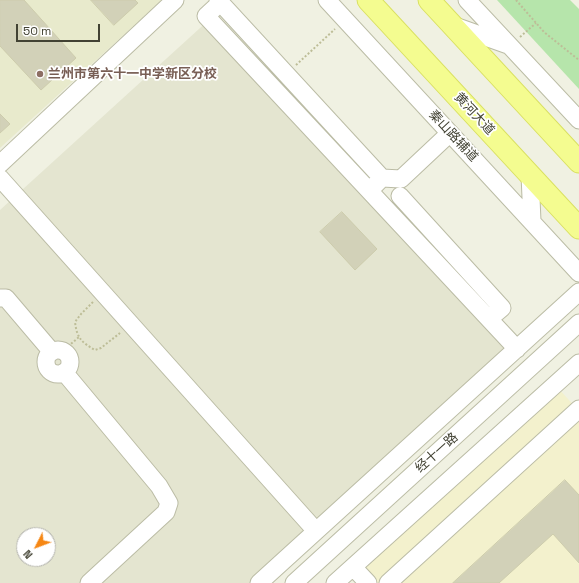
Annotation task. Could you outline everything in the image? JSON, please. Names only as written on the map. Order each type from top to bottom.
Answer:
[{"type":"main road","name":"黄河大道","points":[[368,0],[579,228]]},
{"type":"main road","points":[[429,0],[579,162]]},
{"type":"street","points":[[0,164],[175,0]]},
{"type":"street","name":"秦山路辅道","points":[[327,0],[579,273]]},
{"type":"street","points":[[467,0],[579,120]]},
{"type":"street","points":[[382,178],[219,1],[206,16],[517,349]]},
{"type":"street","points":[[452,25],[510,46]]},
{"type":"street","points":[[369,191],[382,178],[401,178],[450,133]]},
{"type":"street","points":[[530,175],[532,221]]},
{"type":"street","points":[[0,178],[316,532]]},
{"type":"street","points":[[386,209],[400,196],[401,178]]},
{"type":"street","points":[[400,196],[502,308],[489,319]]},
{"type":"street","points":[[259,583],[579,292]]},
{"type":"street","points":[[0,298],[6,298],[57,351],[47,358],[47,366],[49,370],[56,374],[64,372],[159,486],[169,503],[166,512],[89,583]]},
{"type":"street","name":"经十一路","points":[[294,583],[579,323]]},
{"type":"street","points":[[335,583],[579,363]]},
{"type":"street","points":[[388,583],[579,410]]},
{"type":"street","points":[[353,567],[368,583]]},
{"type":"path","points":[[516,0],[544,32],[579,60]]},
{"type":"path","points":[[286,74],[345,20]]},
{"type":"path","points":[[510,46],[536,23]]},
{"type":"path","points":[[103,293],[81,314],[75,322],[77,334],[84,344],[95,350],[101,348],[131,324]]},
{"type":"path","points":[[57,351],[79,337]]},
{"type":"shaded area","name":"兰州市第六十一中学新区分校","points":[[0,0],[162,0],[0,148]]},
{"type":"shaded area","points":[[211,18],[514,350],[259,583],[0,583],[0,210]]},
{"type":"shaded area","points":[[557,387],[579,411],[579,583],[378,583],[362,565]]},
{"type":"green space","points":[[497,0],[570,0],[579,9],[579,89]]},
{"type":"building","points":[[0,0],[24,0],[76,58],[41,90],[0,46]]},
{"type":"building","points":[[91,0],[135,0],[138,3],[114,25]]},
{"type":"building","points":[[0,114],[10,124],[0,133]]},
{"type":"building","points":[[342,212],[377,249],[355,270],[320,232]]},
{"type":"building","points":[[565,480],[579,495],[579,563],[553,534],[499,583],[453,583]]},
{"type":"place","name":"兰州市第六十一中学新区分校","points":[[40,74]]}]
